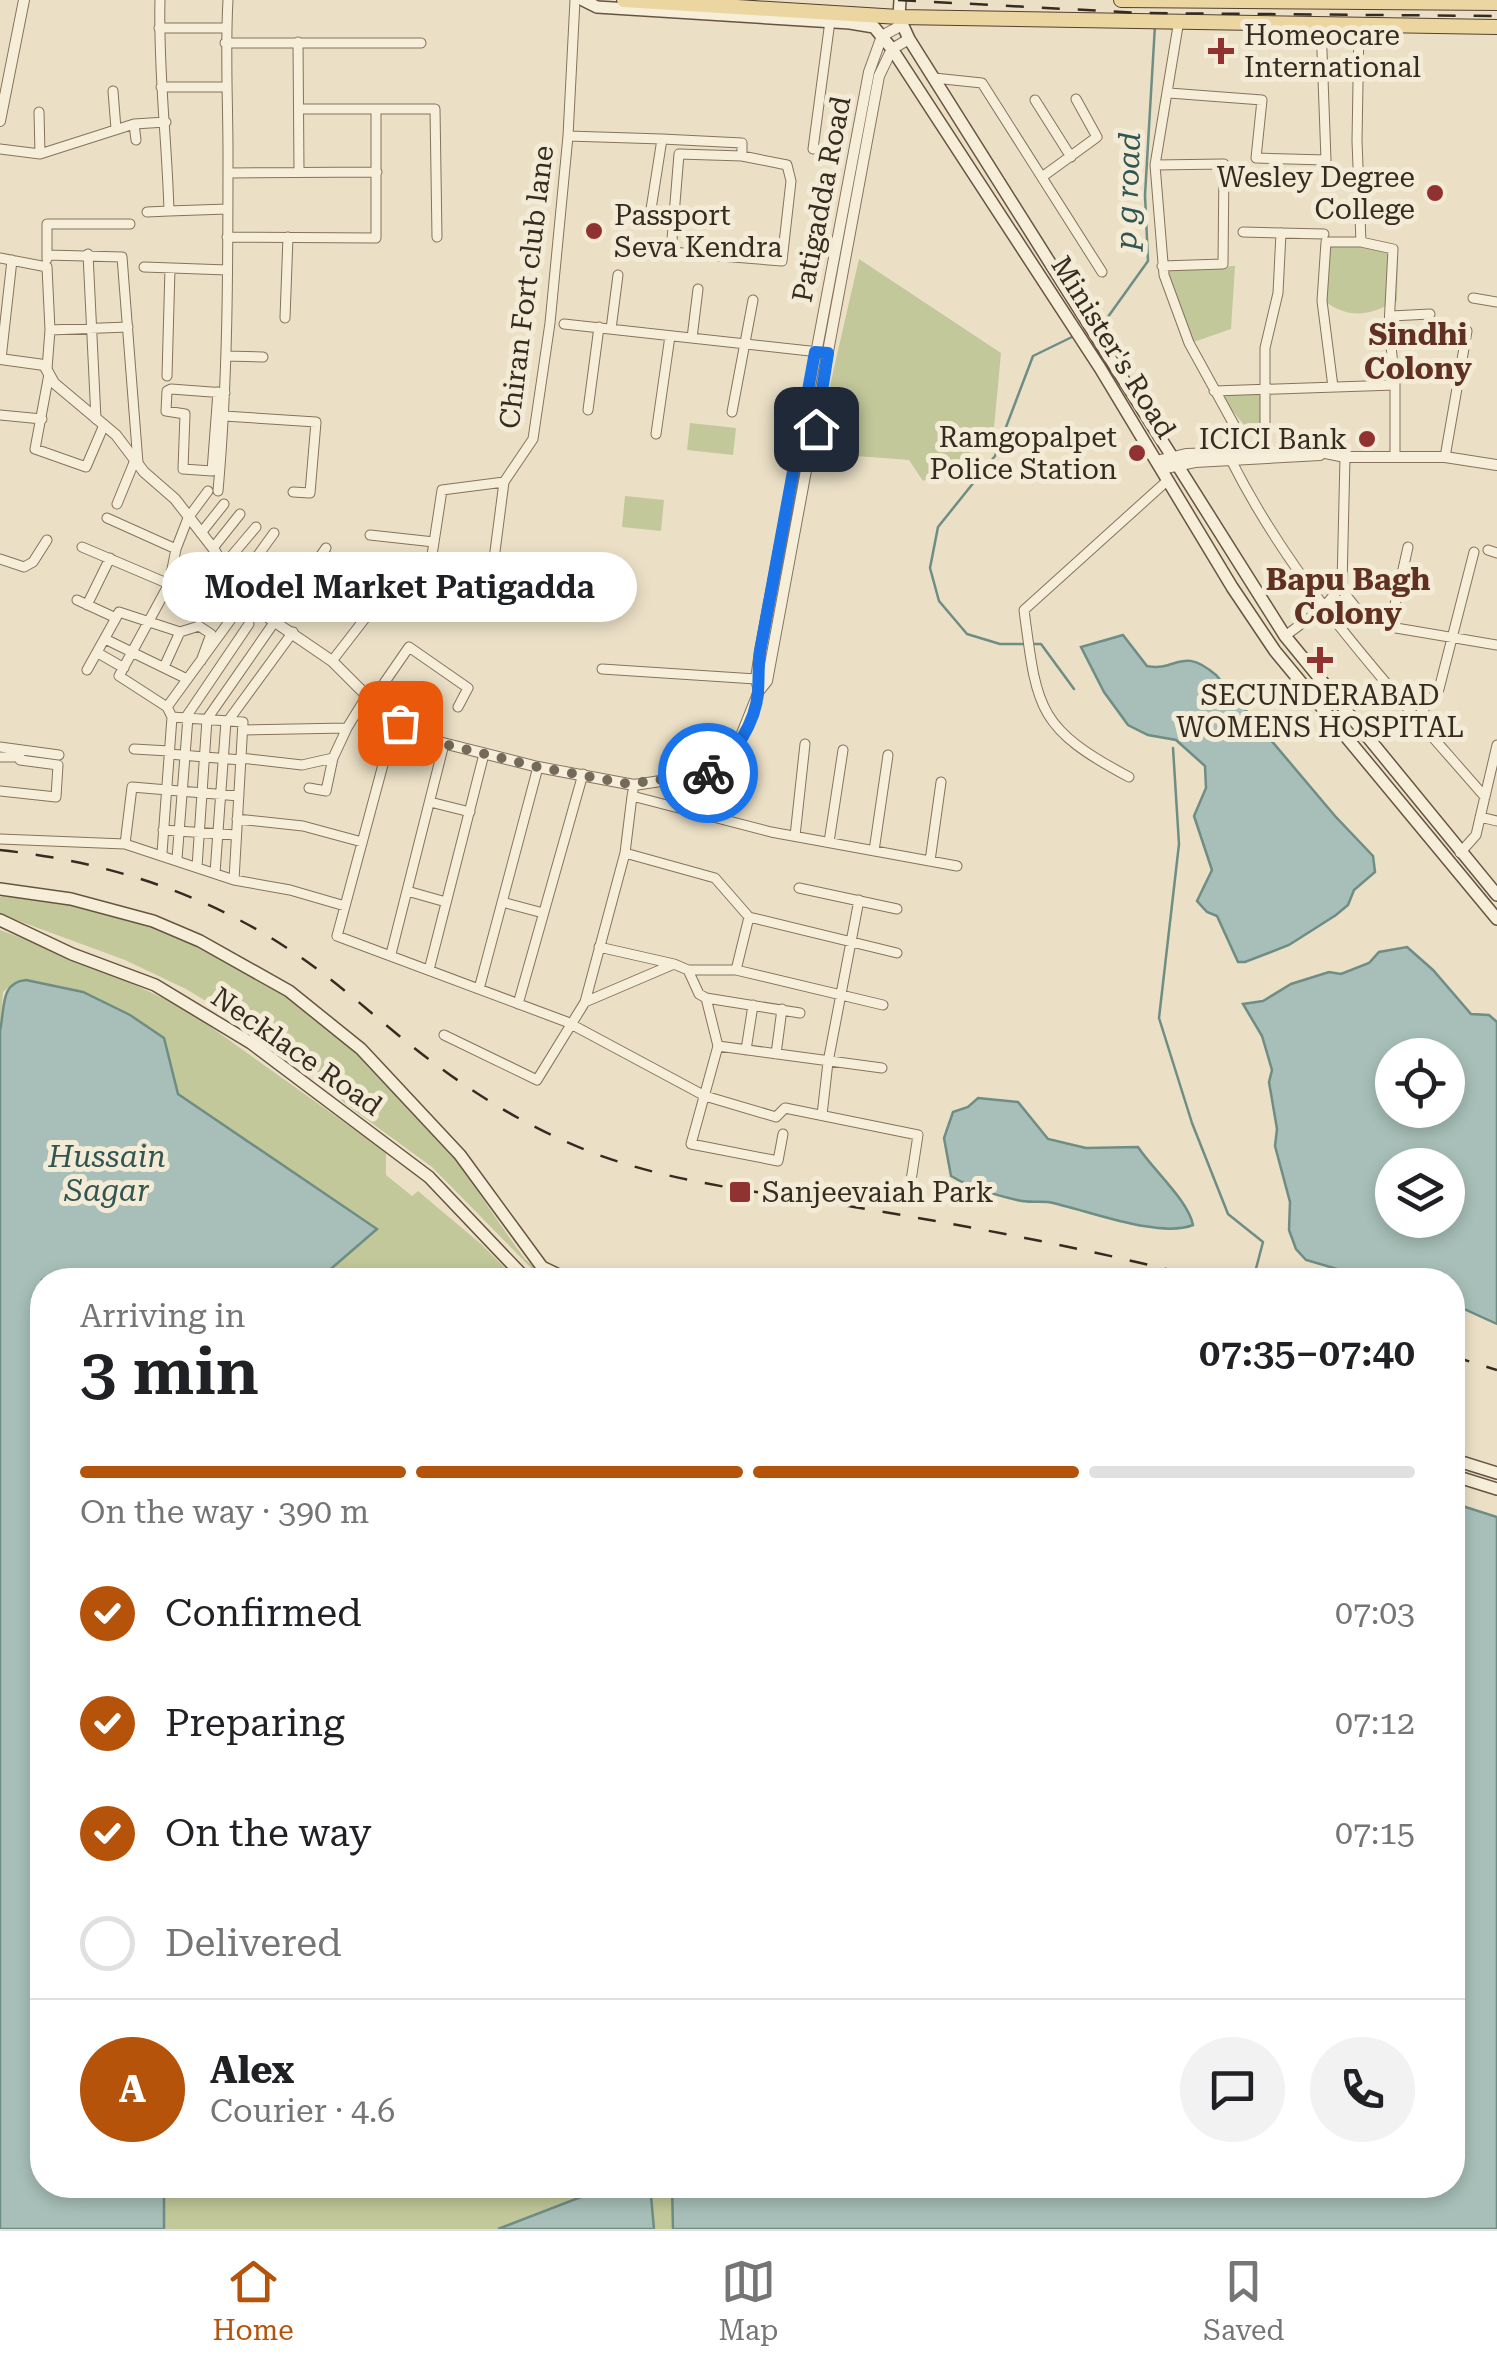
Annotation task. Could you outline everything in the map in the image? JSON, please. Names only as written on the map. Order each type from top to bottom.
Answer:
[{"type":"main road","points":[[584,0],[596,7],[867,25],[882,36]]},
{"type":"main road","points":[[624,0],[901,21],[1175,20],[1497,27]]},
{"type":"main road","points":[[900,0],[901,21]]},
{"type":"main road","points":[[1121,0],[1497,3]]},
{"type":"main road","points":[[1360,25],[1368,18],[1368,8],[1361,3]]},
{"type":"main road","points":[[1384,3],[1378,9],[1384,25]]},
{"type":"main road","name":"Minister's Road","points":[[901,21],[1285,636],[1497,895]]},
{"type":"main road","name":"Minister's Road","points":[[882,36],[1100,368],[1275,651],[1497,919]]},
{"type":"main road","name":"Necklace Road","points":[[0,889],[72,898],[153,921],[200,940],[289,991],[361,1050],[430,1122],[460,1155],[542,1267]]},
{"type":"main road","name":"Necklace Road","points":[[0,920],[72,954],[155,985],[251,1043],[429,1177],[518,1268]]},
{"type":"main road","points":[[1465,1463],[1497,1473]]},
{"type":"main road","points":[[1465,1479],[1497,1488]]},
{"type":"street","points":[[0,121],[24,0]]},
{"type":"street","points":[[160,0],[169,211]]},
{"type":"street","points":[[216,471],[226,356],[228,0]]},
{"type":"street","name":"Chiran Fort club lane","points":[[522,616],[490,590],[504,482],[533,439],[550,323],[568,136],[575,0]]},
{"type":"street","points":[[1175,20],[1169,93],[1155,165],[1162,266],[1188,342],[1249,452]]},
{"type":"street","points":[[882,36],[901,21]]},
{"type":"street","points":[[813,149],[830,22]]},
{"type":"street","points":[[1169,93],[1262,100],[1256,158],[1326,160],[1321,24]]},
{"type":"street","points":[[1360,25],[1357,141],[1361,242]]},
{"type":"street","points":[[160,28],[226,28]]},
{"type":"street","name":"Patigadda Road","points":[[633,790],[716,770],[742,738],[757,685],[815,352],[882,36]]},
{"type":"street","points":[[892,49],[909,39]]},
{"type":"street","points":[[298,42],[299,172]]},
{"type":"street","points":[[225,44],[421,44]]},
{"type":"street","name":"Patigadda Road","points":[[757,685],[767,681],[828,353],[874,74],[892,49]]},
{"type":"street","points":[[934,78],[982,83],[1102,272]]},
{"type":"street","points":[[161,88],[227,86]]},
{"type":"street","points":[[113,91],[116,129]]},
{"type":"street","points":[[1042,176],[1098,137],[1076,98]]},
{"type":"street","points":[[1035,100],[1072,158]]},
{"type":"street","points":[[299,109],[435,108],[437,237]]},
{"type":"street","points":[[227,237],[376,238],[376,109]]},
{"type":"street","points":[[39,112],[40,154]]},
{"type":"street","points":[[0,149],[40,154],[134,124],[166,122]]},
{"type":"street","points":[[134,124],[136,140]]},
{"type":"street","points":[[568,136],[742,143],[742,156]]},
{"type":"street","points":[[649,222],[662,139]]},
{"type":"street","points":[[730,156],[731,142]]},
{"type":"street","points":[[679,154],[730,156],[787,165],[791,174],[782,260],[672,252],[679,154]]},
{"type":"street","points":[[1155,165],[1224,164],[1222,264],[1162,266]]},
{"type":"street","points":[[228,173],[377,172]]},
{"type":"street","points":[[147,212],[227,209]]},
{"type":"street","points":[[88,254],[100,422],[86,467],[35,448],[48,371],[47,224],[130,224]]},
{"type":"street","points":[[1243,232],[1324,234]]},
{"type":"street","points":[[1265,452],[1265,348],[1278,293],[1282,233]]},
{"type":"street","points":[[285,318],[288,237]]},
{"type":"street","points":[[1333,386],[1322,300],[1326,242],[1361,242],[1393,250],[1390,316],[1394,456]]},
{"type":"street","points":[[47,254],[122,257],[136,462],[117,504]]},
{"type":"street","points":[[0,258],[46,266]]},
{"type":"street","points":[[12,260],[0,359],[39,362],[176,500],[213,548],[249,624],[264,634]]},
{"type":"street","points":[[144,267],[227,270]]},
{"type":"street","points":[[168,376],[170,268]]},
{"type":"street","points":[[611,329],[618,275]]},
{"type":"street","points":[[692,338],[698,288]]},
{"type":"street","points":[[1473,298],[1497,302]]},
{"type":"street","points":[[732,412],[753,300]]},
{"type":"street","points":[[1390,316],[1430,314]]},
{"type":"street","points":[[564,324],[828,353]]},
{"type":"street","points":[[50,330],[128,326]]},
{"type":"street","points":[[588,410],[598,328]]},
{"type":"street","points":[[1445,457],[1468,331]]},
{"type":"street","points":[[656,434],[670,336]]},
{"type":"street","points":[[226,356],[262,357]]},
{"type":"street","points":[[1214,391],[1395,386]]},
{"type":"street","points":[[216,471],[181,468],[184,414],[166,410],[166,391],[221,392]]},
{"type":"street","points":[[221,392],[224,416],[213,491],[188,518],[169,584],[119,676],[169,712],[243,722],[234,880]]},
{"type":"street","points":[[0,415],[42,419]]},
{"type":"street","points":[[224,416],[316,422],[310,494],[292,492]]},
{"type":"street","points":[[1129,777],[1086,754],[1046,716],[1033,679],[1024,610],[1172,460],[1311,450],[1345,457],[1445,457],[1497,466]]},
{"type":"street","points":[[1172,460],[1326,454]]},
{"type":"street","points":[[1345,457],[1341,589],[1360,614],[1390,627],[1497,645]]},
{"type":"street","points":[[1231,460],[1244,487],[1324,607],[1485,797]]},
{"type":"street","points":[[431,562],[442,490],[504,482]]},
{"type":"street","points":[[201,533],[224,504]]},
{"type":"street","points":[[213,548],[240,514]]},
{"type":"street","points":[[107,518],[176,549]]},
{"type":"street","points":[[223,566],[256,527]]},
{"type":"street","points":[[235,588],[274,533]]},
{"type":"street","points":[[370,534],[434,542]]},
{"type":"street","points":[[0,558],[24,567],[34,562],[48,540]]},
{"type":"street","points":[[82,547],[169,584],[274,620],[332,661],[368,700],[395,720],[444,744],[582,774],[795,836],[956,866]]},
{"type":"street","points":[[1390,627],[1408,547]]},
{"type":"street","points":[[197,867],[207,719],[326,548]]},
{"type":"street","points":[[1417,718],[1439,689],[1474,552]]},
{"type":"street","points":[[88,605],[110,558]]},
{"type":"street","points":[[776,560],[789,562]]},
{"type":"street","points":[[1285,636],[1341,589]]},
{"type":"street","points":[[76,600],[116,618]]},
{"type":"street","points":[[332,661],[380,600]]},
{"type":"street","points":[[162,853],[169,712],[188,677],[240,607]]},
{"type":"street","points":[[88,670],[119,612],[180,632],[198,626],[211,634],[201,661]]},
{"type":"street","points":[[1343,630],[1360,614]]},
{"type":"street","points":[[178,859],[187,717],[249,624]]},
{"type":"street","points":[[164,667],[180,632]]},
{"type":"street","points":[[215,872],[227,721],[292,632]]},
{"type":"street","points":[[105,639],[188,677],[221,697]]},
{"type":"street","points":[[212,644],[242,666]]},
{"type":"street","points":[[310,788],[326,790],[347,728],[410,647],[468,688],[458,707]]},
{"type":"street","points":[[98,653],[124,668]]},
{"type":"street","points":[[602,669],[757,685]]},
{"type":"street","points":[[395,720],[337,936],[574,1025],[705,1096],[776,1117],[785,1108],[918,1136],[908,1200]]},
{"type":"street","points":[[243,730],[347,728]]},
{"type":"street","points":[[390,954],[444,744]]},
{"type":"street","points":[[795,836],[806,744]]},
{"type":"street","points":[[1449,863],[1476,835],[1497,745]]},
{"type":"street","points":[[0,746],[58,765],[56,797],[0,791]]},
{"type":"street","points":[[134,749],[302,764],[334,758]]},
{"type":"street","points":[[830,842],[843,750]]},
{"type":"street","points":[[429,970],[484,754]]},
{"type":"street","points":[[0,757],[60,755]]},
{"type":"street","points":[[874,852],[888,755]]},
{"type":"street","points":[[480,989],[538,767]]},
{"type":"street","points":[[518,1004],[582,774]]},
{"type":"street","points":[[930,861],[941,782]]},
{"type":"street","points":[[125,844],[132,788],[239,796]]},
{"type":"street","points":[[444,1035],[538,1080],[585,1002],[625,853],[633,790]]},
{"type":"street","points":[[430,802],[470,812]]},
{"type":"street","points":[[1480,817],[1497,821]]},
{"type":"street","points":[[237,819],[303,826],[362,842]]},
{"type":"street","points":[[163,830],[236,835]]},
{"type":"street","points":[[0,839],[125,844],[162,853],[234,880],[290,890],[344,906]]},
{"type":"street","points":[[625,853],[714,878],[749,917],[898,952]]},
{"type":"street","points":[[799,888],[897,909]]},
{"type":"street","points":[[407,891],[446,902]]},
{"type":"street","points":[[822,1116],[828,1062],[859,900]]},
{"type":"street","points":[[502,902],[544,913]]},
{"type":"street","points":[[736,970],[749,917]]},
{"type":"street","points":[[599,947],[688,970],[736,970],[883,1005]]},
{"type":"street","points":[[585,1002],[674,964]]},
{"type":"street","points":[[688,970],[699,994],[706,998],[800,1013]]},
{"type":"street","points":[[706,998],[718,1046],[692,1144],[778,1162],[783,1134]]},
{"type":"street","points":[[746,1050],[753,1005]]},
{"type":"street","points":[[776,1054],[782,1009]]},
{"type":"street","points":[[718,1046],[882,1068]]},
{"type":"green space","points":[[1327,244],[1398,252],[1397,301],[1378,310],[1352,313],[1324,301]]},
{"type":"green space","points":[[859,259],[1001,353],[994,428],[970,453],[923,481],[909,460],[843,455],[823,432]]},
{"type":"green space","points":[[1235,266],[1231,329],[1191,343],[1165,269]]},
{"type":"green space","points":[[1262,388],[1264,449],[1216,391]]},
{"type":"green space","points":[[690,423],[736,428],[733,455],[687,450]]},
{"type":"green space","points":[[625,496],[664,500],[661,531],[622,527]]},
{"type":"green space","points":[[554,553],[603,558],[597,607],[548,602]]},
{"type":"green space","points":[[0,897],[60,903],[134,918],[193,941],[273,986],[346,1043],[412,1108],[452,1155],[525,1259],[536,1268],[531,1268],[432,1167],[347,1105],[280,1046],[186,989],[125,960],[0,914]]},
{"type":"green space","points":[[0,930],[86,962],[184,1008],[386,1152],[386,1175],[412,1196],[418,1191],[505,1268],[332,1268],[376,1229],[178,1094],[164,1038],[16,981],[3,992],[0,1031]]},
{"type":"green space","points":[[164,2198],[578,2198],[497,2229],[164,2229]]},
{"type":"green space","points":[[651,2198],[672,2198],[673,2229],[654,2229]]},
{"type":"water","points":[[1123,635],[1147,666],[1195,662],[1216,675],[1373,856],[1375,872],[1354,890],[1348,905],[1336,915],[1289,945],[1238,962],[1217,916],[1197,901],[1212,870],[1194,816],[1206,788],[1205,766],[1176,740],[1148,735],[1128,725],[1104,692],[1081,647]]},
{"type":"water","points":[[1407,947],[1471,1014],[1489,1015],[1497,1022],[1497,1324],[1465,1309],[1465,1268],[1334,1268],[1306,1260],[1296,1249],[1289,1230],[1290,1202],[1275,1146],[1277,1129],[1269,1082],[1272,1070],[1262,1036],[1243,1004],[1263,1001],[1291,984],[1329,972],[1341,974],[1369,963],[1379,952]]},
{"type":"water","name":"Hussain Sagar","points":[[26,980],[83,992],[130,1015],[164,1038],[178,1094],[377,1229],[332,1268],[30,1268],[30,2198],[164,2198],[164,2229],[0,2229],[0,1031],[8,991]]},
{"type":"water","points":[[978,1098],[1018,1102],[1048,1139],[1086,1148],[1138,1147],[1177,1195],[1193,1225],[1141,1226],[1048,1202],[1000,1196],[951,1176],[944,1138],[953,1112]]},
{"type":"water","points":[[1465,1507],[1497,1517],[1497,2229],[673,2229],[672,2198],[1465,2198]]},
{"type":"water","points":[[578,2198],[651,2198],[654,2229],[498,2229]]},
{"type":"waterway","name":"p g road","points":[[1094,326],[1105,321],[1148,261],[1145,195],[1155,25]]},
{"type":"waterway","name":"p g road","points":[[1026,644],[1000,644],[967,634],[939,601],[930,568],[938,527],[995,456],[1033,356],[1074,336]]},
{"type":"waterway","name":"p g road","points":[[1034,644],[1041,644],[1074,689]]},
{"type":"waterway","points":[[1173,748],[1179,844],[1159,1018],[1192,1123],[1228,1214],[1263,1242],[1256,1268]]},
{"type":"railway","points":[[898,0],[1141,13],[1497,16]]},
{"type":"railway","points":[[0,850],[114,871],[222,911],[309,963],[475,1092],[514,1116],[596,1154],[691,1180],[988,1231],[1161,1268]]},
{"type":"railway","points":[[1465,1360],[1497,1370]]},
{"type":"way so far","points":[[400,723],[444,744],[629,784],[708,773]]},
{"type":"place","name":"Homeocare International","points":[[1221,51]]},
{"type":"place","name":"Wesley Degree College","points":[[1435,193]]},
{"type":"place","name":"Passport Seva Kendra","points":[[594,231]]},
{"type":"place","name":"ICICI Bank","points":[[1367,439]]},
{"type":"place","name":"Ramgopalpet Police Station","points":[[1137,453]]},
{"type":"place","name":"SECUNDERABAD WOMENS HOSPITAL","points":[[1320,660]]},
{"type":"place","name":"Model Market Patigadda","points":[[400,723]]},
{"type":"place","name":"Sanjeevaiah Park","points":[[740,1192]]},
{"type":"district","name":"Sindhi Colony","points":[[1418,352]]},
{"type":"district","name":"Bapu Bagh Colony","points":[[1348,597]]},
{"type":"route","points":[[708,773],[735,751],[759,691],[756,679],[760,651],[815,352],[828,353],[816,429]]}]
